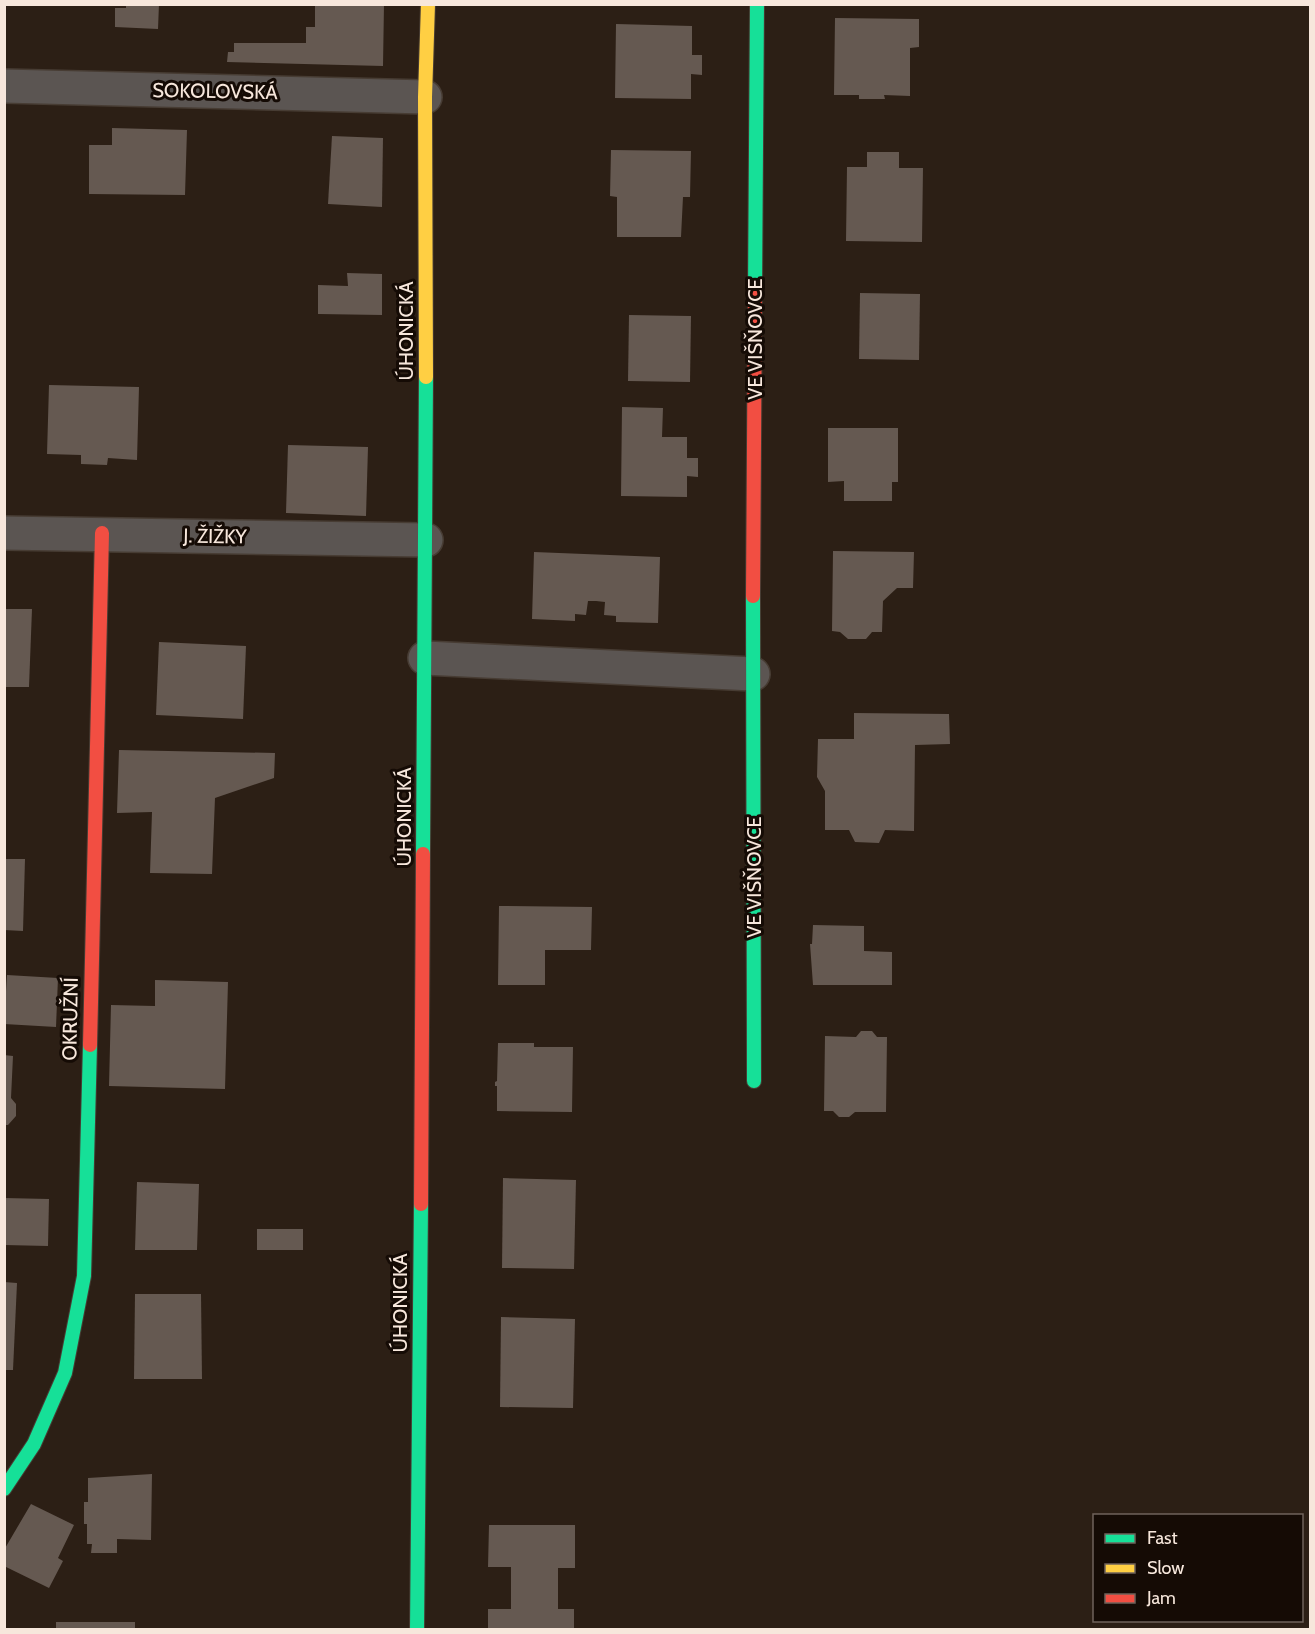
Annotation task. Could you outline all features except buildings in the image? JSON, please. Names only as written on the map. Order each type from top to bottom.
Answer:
[{"type":"street","name":"ÚHONICKÁ","points":[[417,1629],[426,540],[425,97],[428,4]]},
{"type":"street","name":"VE VIŠŇOVCE","points":[[754,1081],[753,674],[757,4]]},
{"type":"street","name":"SOKOLOVSKÁ","points":[[4,86],[425,97]]},
{"type":"street","name":"J. ŽIŽKY","points":[[4,533],[426,540]]},
{"type":"street","name":"OKRUŽNÍ","points":[[4,1489],[34,1444],[65,1373],[84,1276],[102,534]]},
{"type":"street","points":[[425,658],[753,674]]},
{"type":"traffic: fast","points":[[755,292],[757,4]]},
{"type":"traffic: fast","points":[[423,854],[426,377]]},
{"type":"traffic: fast","points":[[753,596],[754,1081]]},
{"type":"traffic: fast","points":[[4,1489],[34,1444],[65,1373],[84,1276],[90,1045]]},
{"type":"traffic: fast","points":[[417,1630],[421,1204]]},
{"type":"traffic: slow","points":[[426,377],[425,97],[428,4]]},
{"type":"traffic: jam","points":[[753,596],[755,292]]},
{"type":"traffic: jam","points":[[90,1045],[102,533]]},
{"type":"traffic: jam","points":[[421,1204],[423,854]]}]
